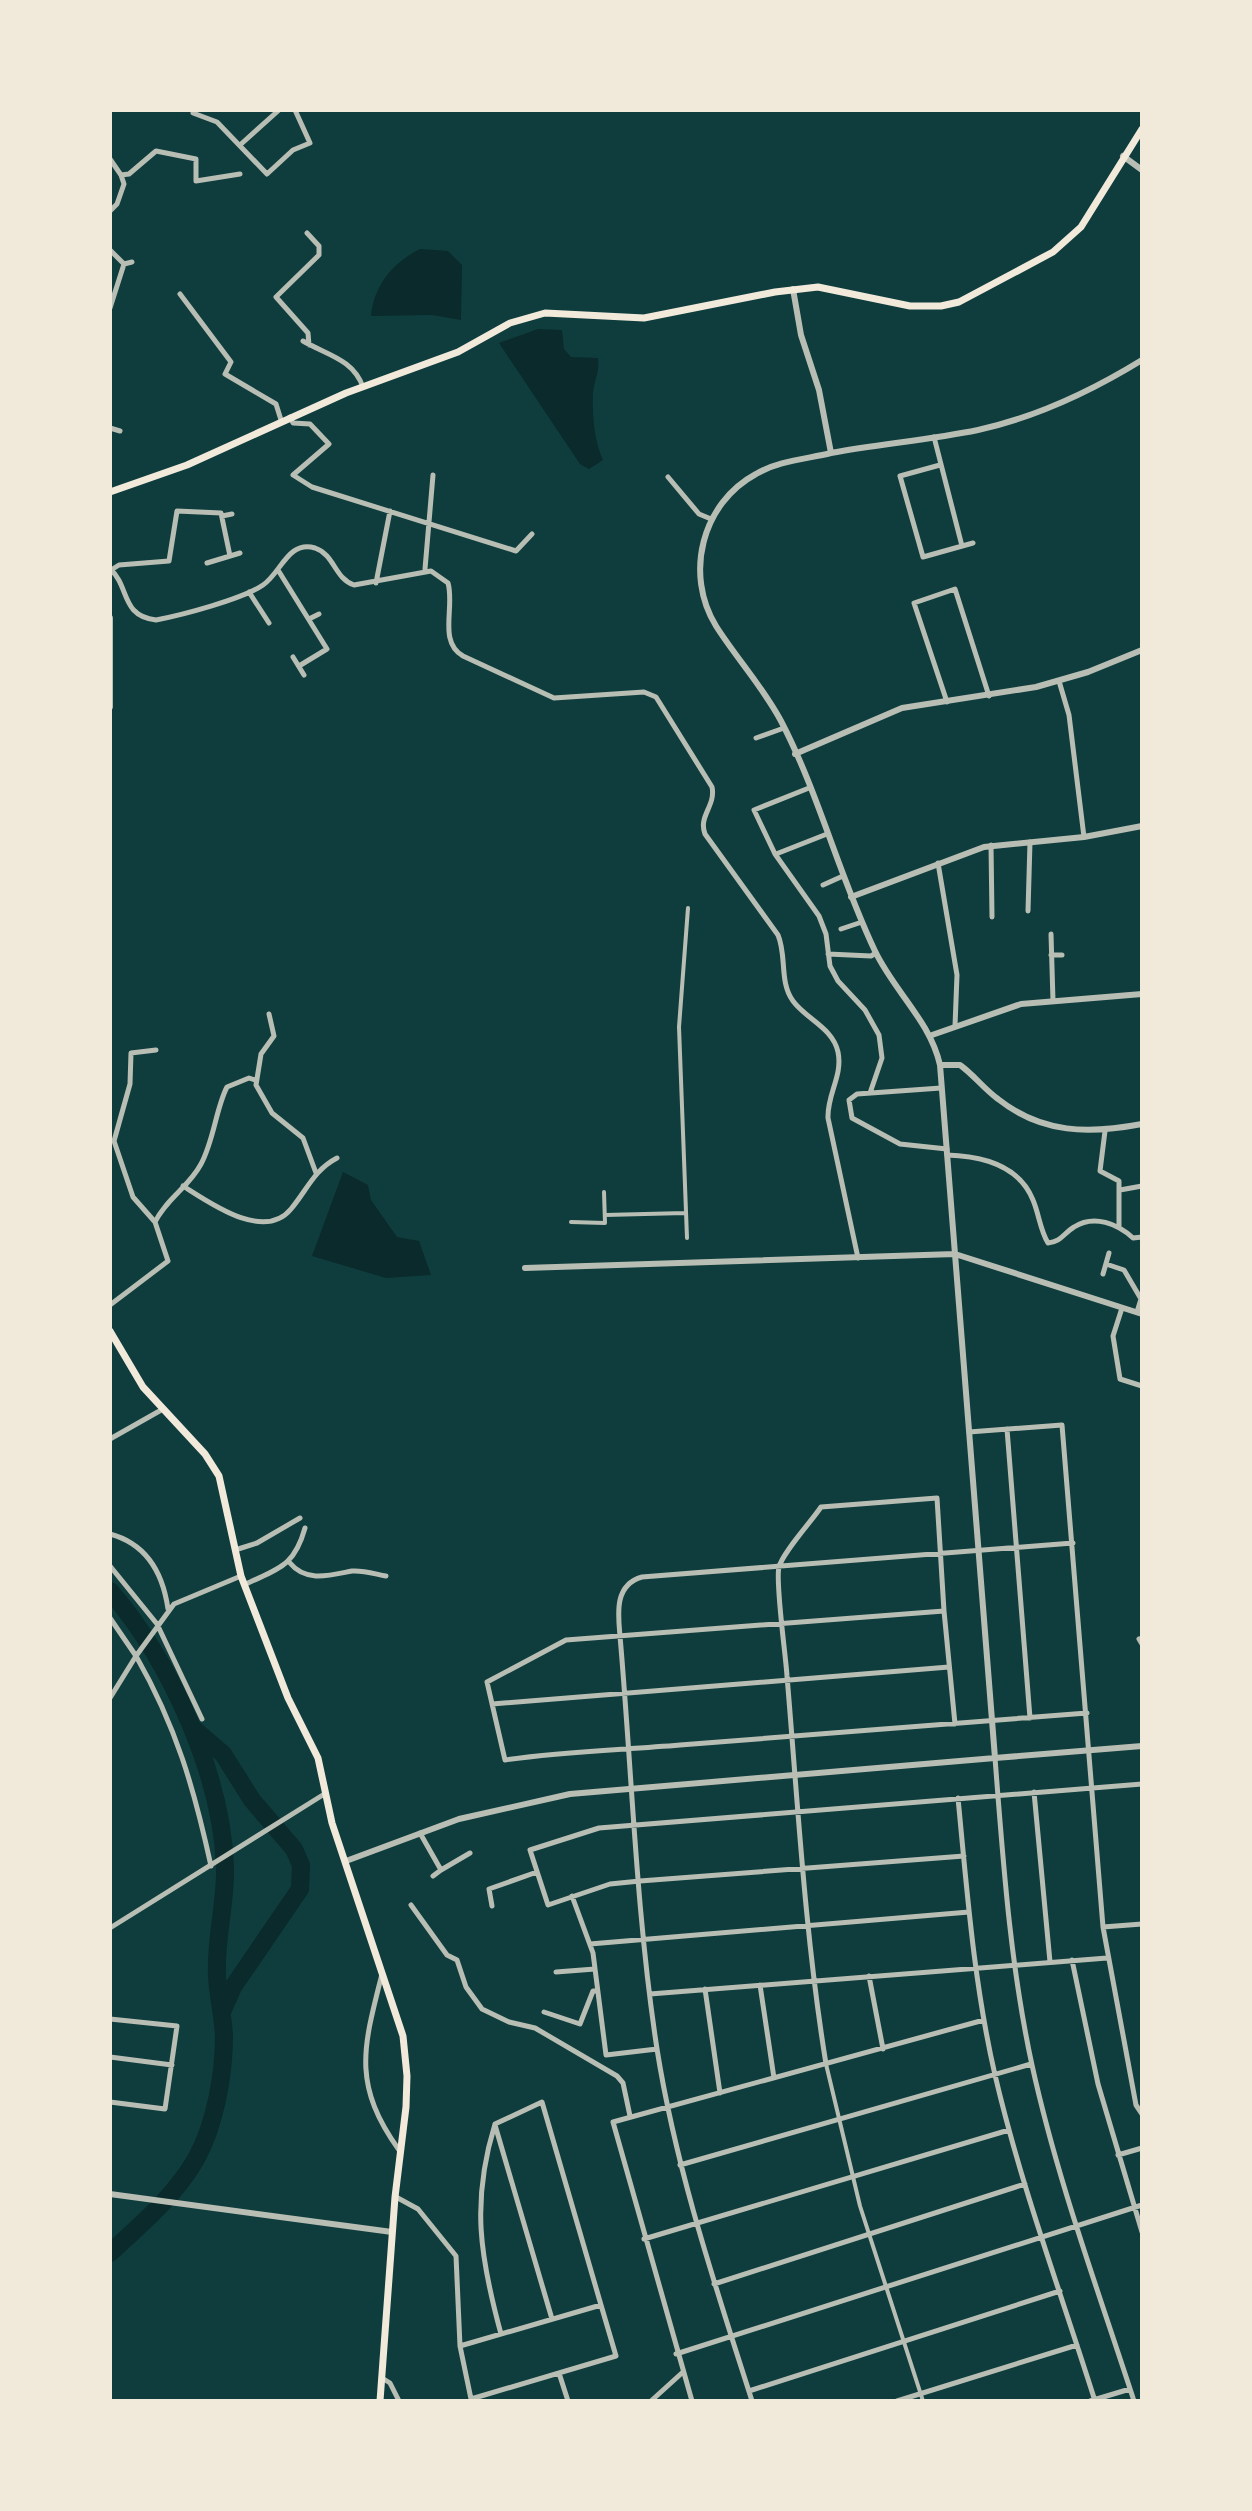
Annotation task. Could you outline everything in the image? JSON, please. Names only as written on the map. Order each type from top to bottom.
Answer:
[{"type":"main road","points":[[110,492],[187,465],[285,418],[458,352],[510,323],[545,313],[644,318],[793,289],[839,289],[910,306],[941,306],[959,302],[1053,252],[1081,227],[1142,129]]},
{"type":"main road","points":[[110,1331],[130,1369],[205,1454],[219,1476],[241,1576],[288,1698],[318,1758],[332,1823],[382,1973],[406,2058],[406,2107],[399,2150],[380,2401]]},
{"type":"street","points":[[240,145],[279,110]]},
{"type":"street","points":[[193,113],[205,114],[217,122],[267,174],[293,150],[310,143],[295,110]]},
{"type":"street","points":[[121,175],[129,174],[156,151],[196,159],[196,181],[240,174]]},
{"type":"street","points":[[1123,156],[1142,170]]},
{"type":"street","points":[[110,159],[124,184],[117,204],[110,211]]},
{"type":"street","points":[[307,233],[319,246],[319,255],[276,297],[308,333],[309,345]]},
{"type":"street","points":[[110,250],[124,264]]},
{"type":"street","points":[[124,264],[132,262]]},
{"type":"street","points":[[115,317],[110,310],[124,264]]},
{"type":"street","points":[[793,289],[801,335],[819,390],[831,453]]},
{"type":"street","points":[[180,294],[231,362],[225,374],[276,404],[285,418],[293,423],[310,424],[329,444],[293,475],[324,492],[516,551],[532,534]]},
{"type":"street","points":[[303,341],[349,364],[358,372],[363,387]]},
{"type":"street","points":[[1134,2401],[1078,2227],[1031,2064],[1014,1964],[940,1065],[932,1035],[876,953],[784,728],[708,611],[700,562],[711,519],[726,498],[756,474],[831,453],[983,428],[1037,413],[1100,385],[1142,360]]},
{"type":"street","points":[[110,428],[120,431]]},
{"type":"street","points":[[934,437],[962,546]]},
{"type":"street","points":[[940,465],[900,476],[923,557],[973,543]]},
{"type":"street","points":[[425,570],[433,475]]},
{"type":"street","points":[[668,477],[699,514],[711,519]]},
{"type":"street","points":[[230,556],[221,513],[177,511],[169,561],[119,565],[110,570],[133,609],[149,619],[172,616],[249,592],[265,584],[289,554],[307,547],[325,554],[347,583],[360,586],[425,570],[438,573],[448,583],[451,601],[449,638],[453,649],[463,656],[548,696],[644,692],[656,697],[665,707],[712,787],[714,798],[703,823],[705,834],[778,935],[791,999],[836,1045],[840,1068],[828,1103],[828,1118],[858,1258]]},
{"type":"street","points":[[376,583],[390,511]]},
{"type":"street","points":[[222,516],[232,514]]},
{"type":"street","points":[[207,563],[240,553]]},
{"type":"street","points":[[278,570],[311,618],[327,649],[299,666]]},
{"type":"street","points":[[947,702],[914,603],[955,589],[989,696]]},
{"type":"street","points":[[249,592],[269,623]]},
{"type":"street","points":[[311,618],[319,614]]},
{"type":"street","points":[[110,618],[110,707]]},
{"type":"street","points":[[795,754],[880,715],[915,705],[989,696],[1059,681],[1142,650]]},
{"type":"street","points":[[293,657],[304,675]]},
{"type":"street","points":[[1059,681],[1069,715],[1084,837]]},
{"type":"street","points":[[756,738],[784,728]]},
{"type":"street","points":[[809,788],[754,810],[775,854],[819,916],[838,981],[865,1010],[883,1044],[882,1058],[870,1093]]},
{"type":"street","points":[[851,897],[938,862],[991,845],[1084,837],[1142,826]]},
{"type":"street","points":[[775,854],[827,834]]},
{"type":"street","points":[[1028,911],[1030,842]]},
{"type":"street","points":[[991,845],[992,917]]},
{"type":"street","points":[[938,862],[957,975],[955,1026]]},
{"type":"street","points":[[823,885],[843,876]]},
{"type":"street","points":[[1029,891],[1039,892]]},
{"type":"street","points":[[687,1238],[679,1027],[688,908]]},
{"type":"street","points":[[841,929],[862,922]]},
{"type":"street","points":[[1051,934],[1053,1001]]},
{"type":"street","points":[[828,954],[871,956],[876,953]]},
{"type":"street","points":[[1051,955],[1062,955]]},
{"type":"street","points":[[932,1035],[1006,1007],[1142,994]]},
{"type":"street","points":[[255,1080],[261,1071],[261,1054],[274,1036],[269,1014]]},
{"type":"street","points":[[110,1305],[168,1261],[155,1222],[133,1197],[114,1135],[130,1084],[131,1053],[156,1050]]},
{"type":"street","points":[[940,1065],[960,1065],[1007,1106],[1041,1123],[1068,1130],[1105,1131],[1142,1124]]},
{"type":"street","points":[[155,1222],[164,1203],[193,1178],[203,1160],[227,1087],[249,1078],[255,1080],[265,1105],[303,1138],[316,1173]]},
{"type":"street","points":[[941,1088],[857,1094],[849,1100],[852,1118],[900,1144],[979,1157],[1010,1171],[1029,1192],[1048,1243],[1061,1239],[1082,1223],[1099,1221],[1119,1227],[1133,1238],[1142,1237]]},
{"type":"street","points":[[1105,1131],[1100,1171],[1119,1181],[1119,1227]]},
{"type":"street","points":[[183,1186],[233,1214],[266,1222],[289,1212],[316,1173],[337,1158]]},
{"type":"street","points":[[1120,1190],[1142,1186]]},
{"type":"street","points":[[571,1222],[605,1223],[604,1192]]},
{"type":"street","points":[[605,1215],[685,1213]]},
{"type":"street","points":[[1103,1274],[1109,1253]]},
{"type":"street","points":[[525,1268],[955,1254],[1139,1313],[1141,1299],[1124,1270],[1106,1264]]},
{"type":"street","points":[[1122,1308],[1113,1336],[1120,1379],[1142,1386]]},
{"type":"street","points":[[110,1439],[163,1409]]},
{"type":"street","points":[[969,1432],[1062,1425],[1103,1927],[1136,2105],[1142,2114]]},
{"type":"street","points":[[1007,1429],[1030,1718]]},
{"type":"street","points":[[923,2401],[869,2233],[837,2120],[813,1981],[779,1567],[821,1507],[937,1498],[955,1724]]},
{"type":"street","points":[[234,1551],[257,1543],[300,1518]]},
{"type":"street","points":[[244,1585],[290,1563],[298,1552],[305,1528]]},
{"type":"street","points":[[110,1534],[132,1542],[151,1561],[165,1587],[168,1609]]},
{"type":"street","points":[[752,2401],[696,2225],[680,2165],[657,2049],[644,1938],[620,1636],[620,1598],[634,1579],[1073,1543]]},
{"type":"street","points":[[290,1563],[297,1571],[309,1575],[334,1577],[355,1571],[386,1576]]},
{"type":"street","points":[[110,1566],[156,1626],[202,1719]]},
{"type":"street","points":[[110,1698],[168,1609],[241,1576]]},
{"type":"street","points":[[944,1611],[566,1640],[549,1646],[487,1682],[505,1760],[1087,1713]]},
{"type":"street","points":[[110,1618],[138,1653],[185,1757],[213,1864]]},
{"type":"street","points":[[492,1704],[949,1667]]},
{"type":"street","points":[[346,1861],[420,1833],[509,1806],[633,1787],[1142,1746]]},
{"type":"street","points":[[964,1856],[610,1884],[548,1905],[530,1850],[599,1828],[1142,1784]]},
{"type":"street","points":[[1034,1792],[1050,1962]]},
{"type":"street","points":[[110,1928],[327,1793]]},
{"type":"street","points":[[958,1798],[984,2020],[1009,2130],[1093,2400],[1130,2389]]},
{"type":"street","points":[[420,1833],[441,1870]]},
{"type":"street","points":[[433,1876],[470,1853]]},
{"type":"street","points":[[492,1906],[489,1889],[537,1872]]},
{"type":"street","points":[[572,1896],[590,1944],[606,2055],[657,2049]]},
{"type":"street","points":[[411,1905],[447,1955],[457,1960],[466,1987],[482,2009],[509,2022],[535,2028],[617,2076],[623,2083],[630,2116]]},
{"type":"street","points":[[590,1944],[969,1912]]},
{"type":"street","points":[[1103,1927],[1142,1924]]},
{"type":"street","points":[[650,1994],[1107,1958]]},
{"type":"street","points":[[1072,1960],[1098,2084],[1142,2232]]},
{"type":"street","points":[[556,1972],[595,1969]]},
{"type":"street","points":[[382,1973],[367,2024],[365,2072],[387,2134],[399,2150]]},
{"type":"street","points":[[869,1976],[883,2049]]},
{"type":"street","points":[[760,1985],[774,2078]]},
{"type":"street","points":[[705,1989],[720,2093]]},
{"type":"street","points":[[544,2012],[580,2024],[593,1991],[597,1991]]},
{"type":"street","points":[[110,2019],[177,2026],[165,2109],[110,2102]]},
{"type":"street","points":[[563,2029],[566,2019]]},
{"type":"street","points":[[692,2401],[676,2354],[613,2122],[984,2020]]},
{"type":"street","points":[[110,2057],[172,2065]]},
{"type":"street","points":[[680,2165],[1031,2064]]},
{"type":"street","points":[[395,2197],[418,2209],[456,2256],[460,2346],[471,2400],[616,2356],[542,2102],[495,2124],[489,2143],[479,2227],[485,2278],[501,2334]]},
{"type":"street","points":[[495,2124],[552,2319]]},
{"type":"street","points":[[644,2239],[1009,2130]]},
{"type":"street","points":[[1118,2155],[1142,2148]]},
{"type":"street","points":[[714,2284],[1025,2184]]},
{"type":"street","points":[[110,2194],[392,2232]]},
{"type":"street","points":[[676,2354],[1142,2205]]},
{"type":"street","points":[[749,2391],[1060,2291]]},
{"type":"street","points":[[460,2346],[601,2305]]},
{"type":"street","points":[[897,2401],[1077,2345]]},
{"type":"street","points":[[651,2401],[683,2372]]},
{"type":"street","points":[[559,2373],[568,2401]]},
{"type":"street","points":[[381,2378],[390,2383],[399,2401]]},
{"type":"water","points":[[420,249],[448,251],[462,265],[461,320],[432,315],[371,316],[376,295],[386,276],[401,261]]},
{"type":"water","points":[[538,329],[562,330],[564,349],[571,357],[598,358],[593,412],[603,460],[589,469],[580,464],[499,343]]},
{"type":"water","points":[[343,1172],[368,1185],[371,1200],[397,1237],[419,1241],[431,1275],[386,1278],[312,1256]]},
{"type":"waterway","points":[[110,1591],[153,1650],[189,1720],[214,1795],[225,1867],[217,1962],[224,2051],[213,2115],[203,2146],[188,2173],[110,2253]]},
{"type":"waterway","points":[[194,1729],[223,1754],[252,1800],[294,1849],[301,1865],[300,1889],[233,1987],[222,2012]]}]
